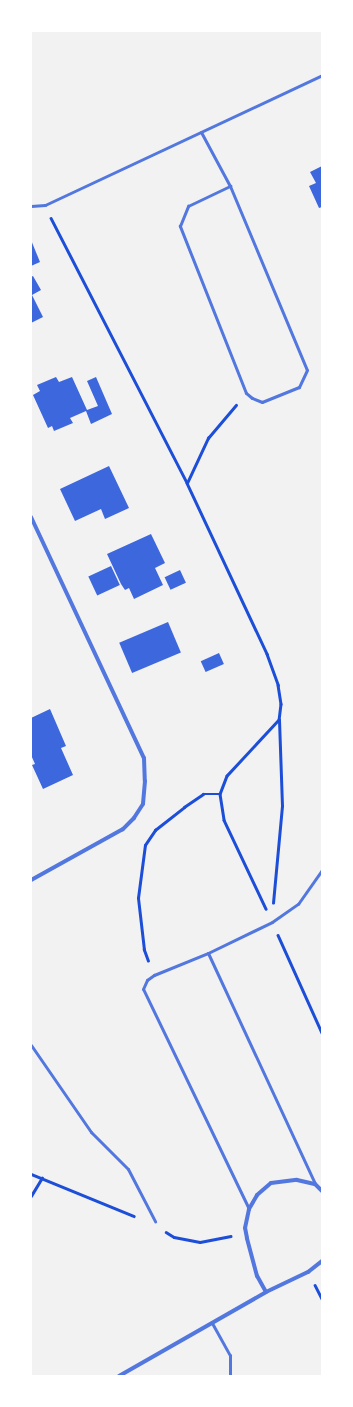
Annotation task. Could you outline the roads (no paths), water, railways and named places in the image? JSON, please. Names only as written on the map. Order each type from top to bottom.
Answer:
[{"type":"street","points":[[31,517],[144,758],[145,781],[143,804],[134,818],[122,828],[31,880]]},
{"type":"street","points":[[266,1292],[256,1276],[247,1238],[245,1228],[249,1209],[257,1195],[271,1183],[297,1180],[315,1184],[322,1191]]},
{"type":"street","points":[[119,1376],[266,1292],[308,1272],[322,1261]]},
{"type":"lane","points":[[31,206],[45,205],[322,75]]},
{"type":"lane","points":[[201,132],[230,186],[307,370],[300,387],[262,402],[252,398],[246,393],[180,226],[188,206],[230,186]]},
{"type":"lane","points":[[249,1209],[147,1001],[143,989],[147,980],[154,975],[208,953],[272,922],[298,904],[322,870]]},
{"type":"lane","points":[[208,953],[315,1184]]},
{"type":"lane","points":[[31,1045],[91,1132],[128,1169],[155,1221]]},
{"type":"lane","points":[[212,1323],[230,1355],[230,1376]]}]
